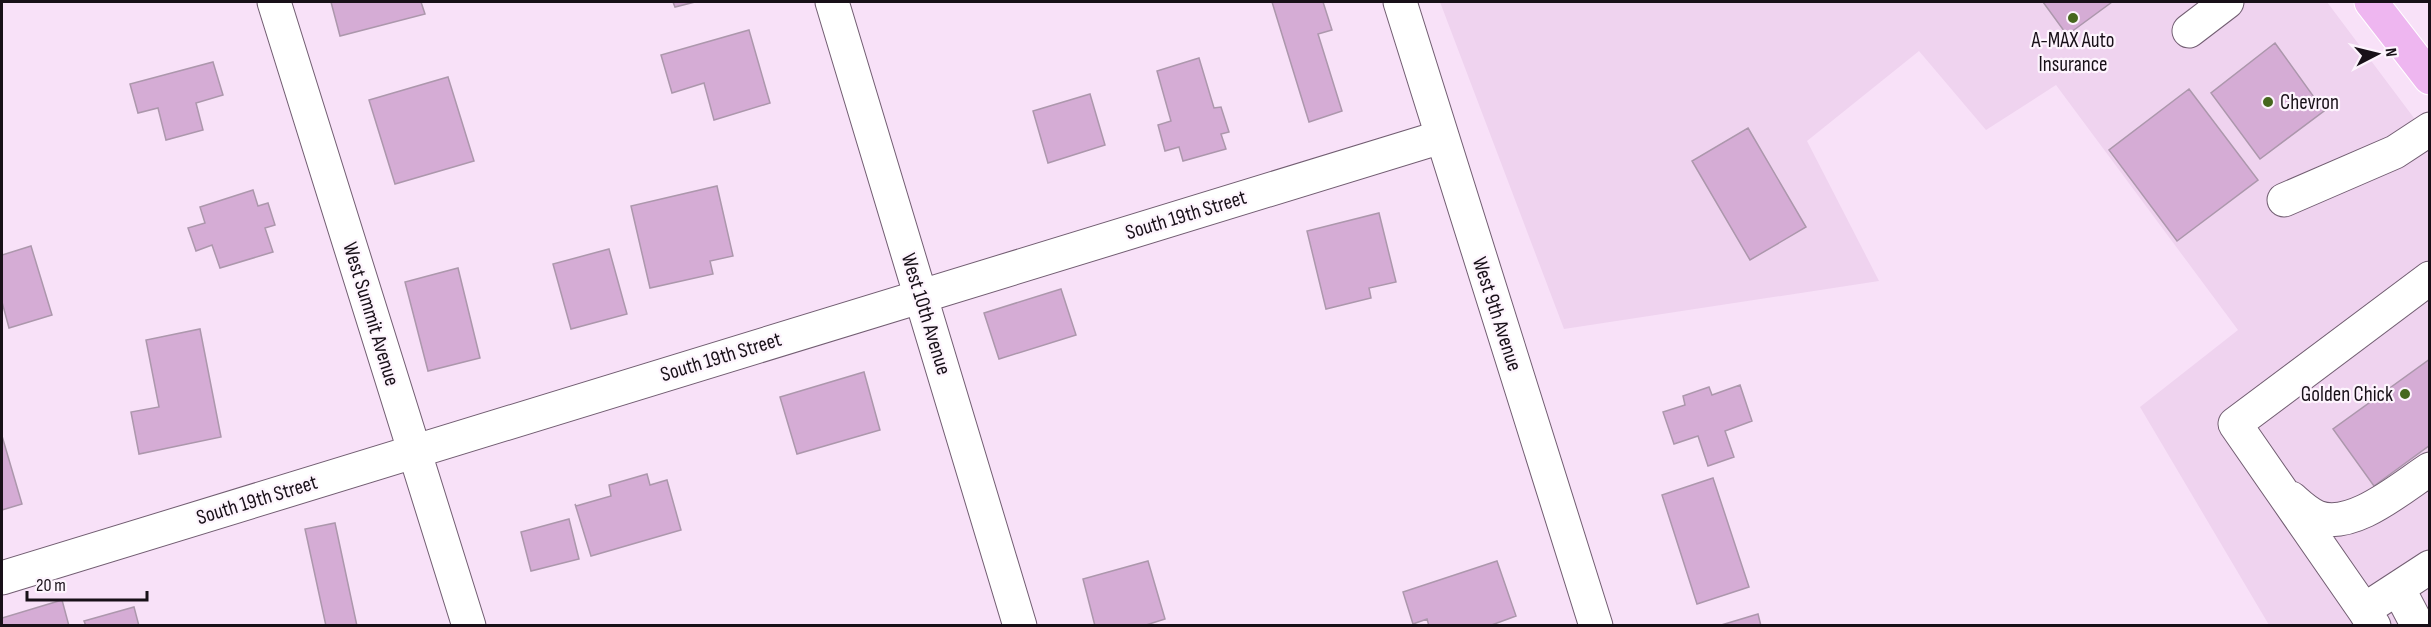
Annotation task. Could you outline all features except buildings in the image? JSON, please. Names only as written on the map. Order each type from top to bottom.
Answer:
[{"type":"main road","points":[[2371,2],[2430,78]]},
{"type":"street","name":"West Summit Avenue","points":[[274,2],[469,626]]},
{"type":"street","name":"West 10th Avenue","points":[[832,2],[1020,626]]},
{"type":"street","name":"West 9th Avenue","points":[[1400,2],[1596,626]]},
{"type":"street","points":[[2189,31],[2228,2]]},
{"type":"street","points":[[2284,200],[2395,152],[2430,129]]},
{"type":"street","name":"South 19th Street","points":[[2,578],[1441,137]]},
{"type":"street","points":[[2430,278],[2235,424],[2369,618],[2398,588],[2430,567]]},
{"type":"street","points":[[2271,477],[2301,508],[2319,518],[2339,520],[2356,516],[2430,469]]},
{"type":"street","points":[[2398,588],[2418,626]]},
{"type":"shaded area","points":[[1440,2],[2327,2],[2429,138],[2429,625],[2269,625],[2140,407],[2238,330],[2056,85],[1986,130],[1919,51],[1807,141],[1879,281],[1564,329]]},
{"type":"place","name":"A-MAX Auto Insurance","points":[[2073,18]]},
{"type":"place","name":"Chevron","points":[[2268,102]]},
{"type":"place","name":"Golden Chick","points":[[2405,394]]}]
